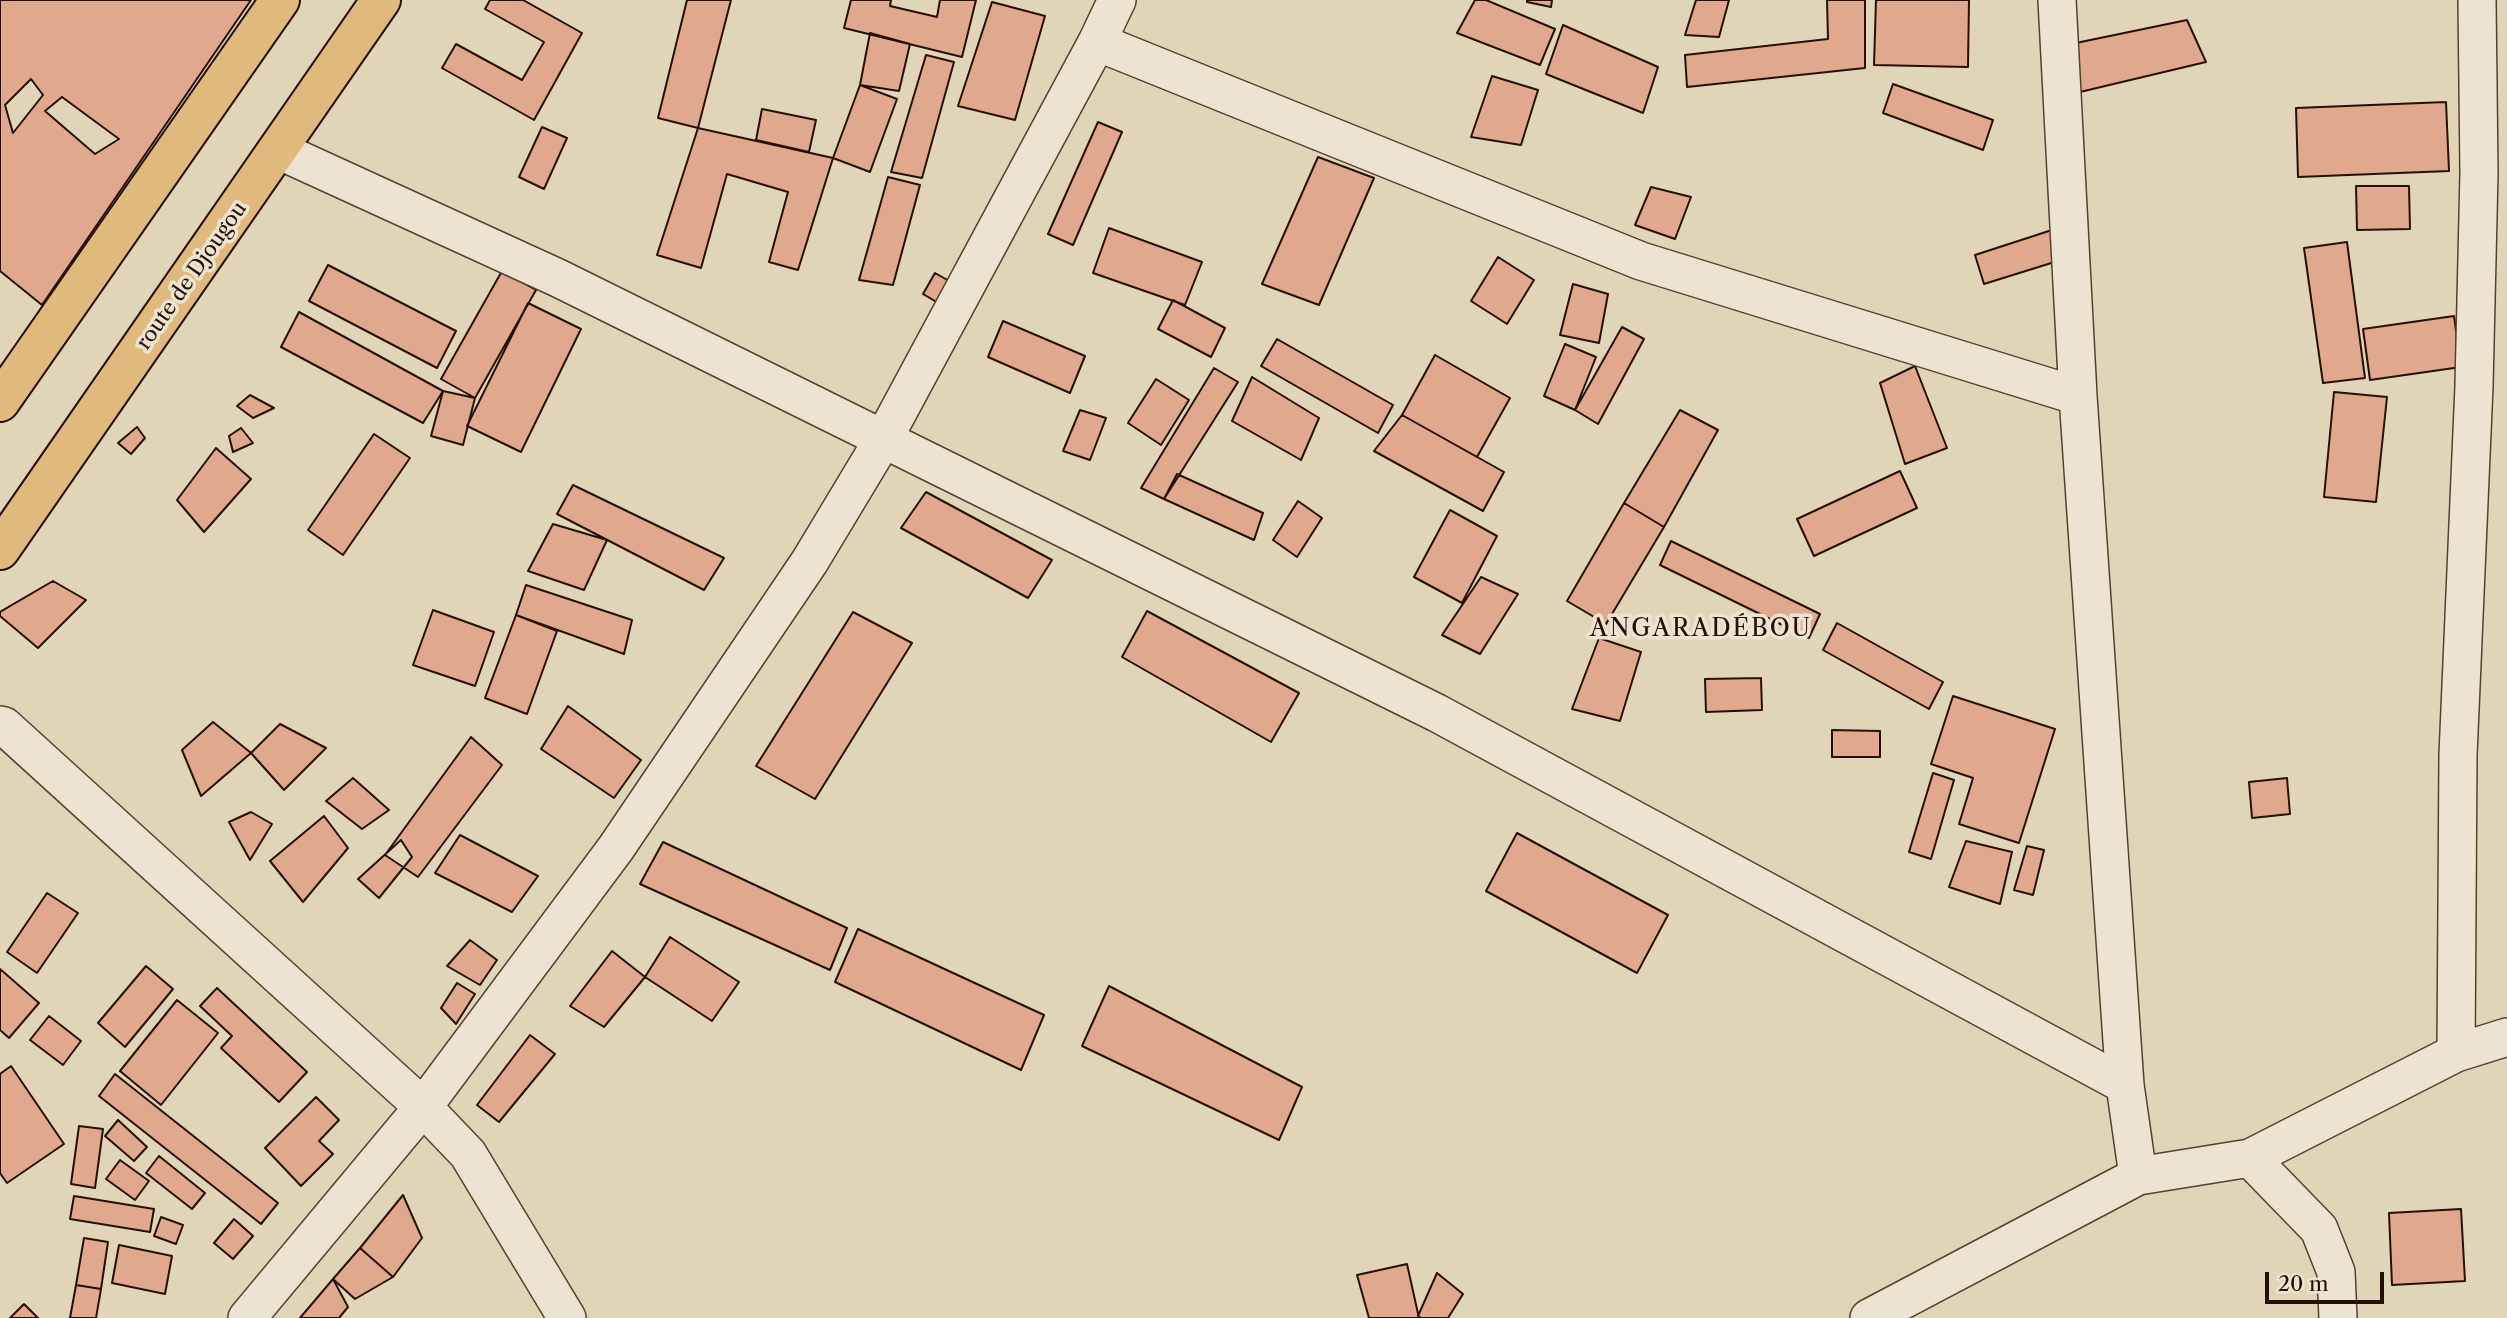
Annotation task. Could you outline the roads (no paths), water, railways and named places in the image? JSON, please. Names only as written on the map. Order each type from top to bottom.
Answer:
[{"type":"highway","points":[[6,382],[279,0]]},
{"type":"highway","name":"route de Djougou","points":[[0,551],[381,0]]},
{"type":"street","points":[[247,1318],[423,1107],[616,848],[810,561],[884,438],[1097,42],[1116,0]]},
{"type":"street","points":[[2057,0],[2078,396],[2125,1085],[2137,1176]]},
{"type":"street","points":[[2456,1053],[2458,755],[2479,186],[2477,0]]},
{"type":"street","points":[[1097,42],[1642,261],[2078,396]]},
{"type":"street","points":[[278,150],[558,278],[1437,713],[2125,1085]]},
{"type":"street","points":[[0,725],[423,1107],[468,1154],[567,1318]]},
{"type":"street","points":[[1869,1318],[2137,1176],[2250,1158],[2456,1053],[2507,1037]]},
{"type":"street","points":[[2250,1158],[2319,1229],[2336,1272],[2338,1318]]},
{"type":"district","name":"ANGARADÉBOU","points":[[1701,629]]}]
